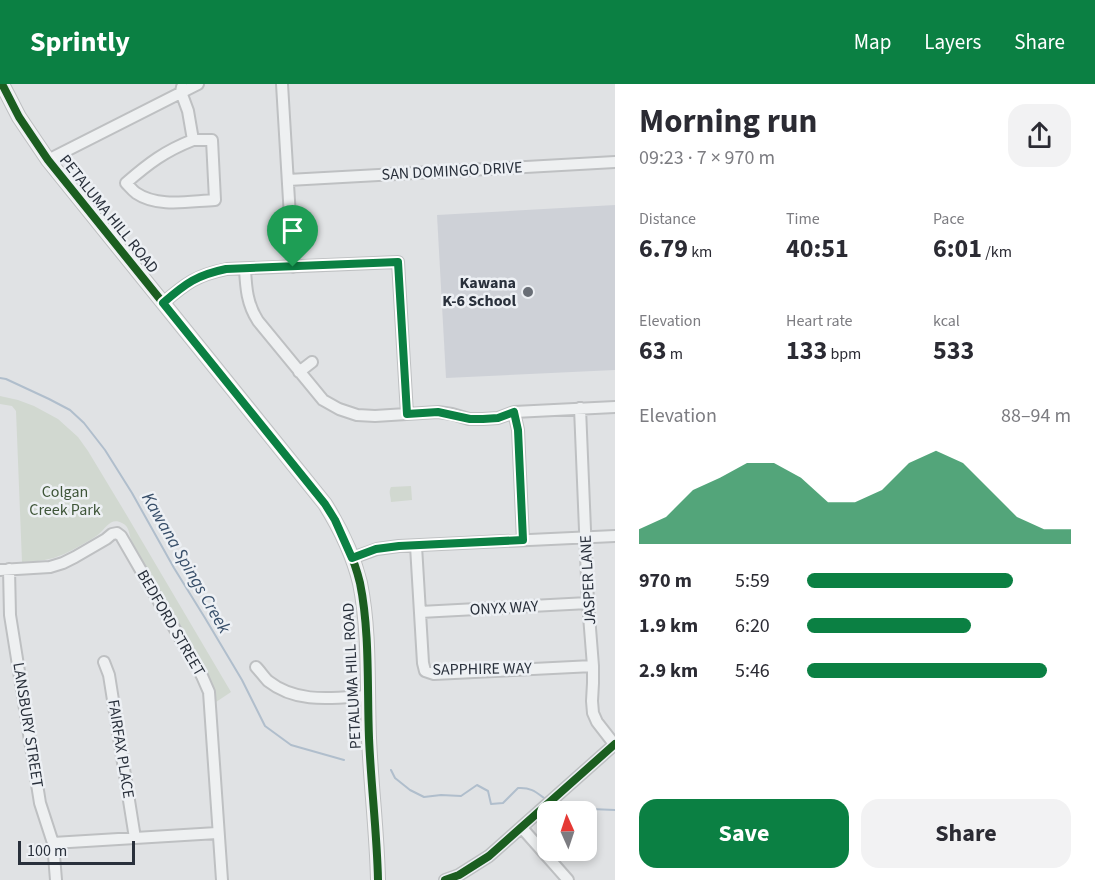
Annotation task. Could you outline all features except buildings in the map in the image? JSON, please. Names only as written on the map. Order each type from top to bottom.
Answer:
[{"type":"main road","name":"PETALUMA HILL ROAD","points":[[2,84],[19,117],[48,160],[325,504],[335,520],[352,558],[364,608],[378,880]]},
{"type":"street","points":[[48,160],[182,88],[198,84]]},
{"type":"street","points":[[282,84],[293,267]]},
{"type":"street","points":[[182,88],[193,140]]},
{"type":"street","points":[[193,140],[212,140],[215,200],[172,202],[153,200],[136,193],[126,183],[154,159],[193,140]]},
{"type":"street","name":"SAN DOMINGO DRIVE","points":[[288,180],[615,162]]},
{"type":"street","points":[[163,303],[193,279],[226,269],[398,262],[407,414]]},
{"type":"street","points":[[244,269],[247,298],[258,321],[322,400],[339,409],[357,415],[438,412],[470,419],[483,419],[498,418],[514,412],[615,407]]},
{"type":"street","points":[[299,372],[312,362]]},
{"type":"street","name":"JASPER LANE","points":[[580,408],[588,603],[593,666],[593,713],[614,744]]},
{"type":"street","points":[[514,412],[518,430],[523,540]]},
{"type":"street","name":"BEDFORD STREET","points":[[4,570],[50,567],[75,557],[112,534],[117,533],[121,536],[209,692],[222,880]]},
{"type":"street","points":[[352,558],[376,549],[615,536]]},
{"type":"street","name":"SAPPHIRE WAY","points":[[416,546],[425,671],[429,673],[593,666]]},
{"type":"street","name":"LANSBURY STREET","points":[[4,570],[40,803],[53,843],[56,880]]},
{"type":"street","name":"ONYX WAY","points":[[420,612],[588,603]]},
{"type":"street","name":"FAIRFAX PLACE","points":[[104,662],[110,675],[135,838]]},
{"type":"street","points":[[256,667],[279,688],[295,695],[310,698],[367,696]]},
{"type":"street","points":[[446,880],[459,875],[489,856],[614,744]]},
{"type":"street","points":[[522,828],[568,880]]},
{"type":"street","points":[[53,843],[218,833]]},
{"type":"shaded area","name":"Kawana K-6 School","points":[[615,205],[615,370],[446,378],[437,215]]},
{"type":"green space","name":"Colgan Creek Park","points":[[0,396],[34,406],[58,419],[78,437],[231,692],[216,702],[207,672],[132,543],[125,524],[112,522],[95,537],[60,556],[47,560],[22,562],[16,411],[12,406],[0,404]]},
{"type":"green space","points":[[411,486],[412,500],[391,502],[391,487]]},
{"type":"waterway","name":"Kawana Spings Creek","points":[[0,378],[70,410],[84,423],[105,450],[242,680],[265,726],[291,745],[344,760]]},
{"type":"waterway","name":"Kawana Spings Creek","points":[[391,770],[395,778],[410,790],[424,797],[461,796],[477,785],[488,791],[491,804],[503,803],[518,788],[531,790],[548,801]]},
{"type":"waterway","name":"Kawana Spings Creek","points":[[597,809],[615,810]]},
{"type":"cycle path","points":[[2,84],[19,117],[48,160],[325,504],[346,542],[360,583],[365,621],[369,738],[378,880]]},
{"type":"cycle path","points":[[445,880],[459,875],[489,856],[615,744]]},
{"type":"place","name":"Kawana K-6 School","points":[[528,292]]},
{"type":"route","points":[[398,262],[407,414],[438,412],[470,419],[483,419],[498,418],[514,412],[518,430],[523,540],[399,546],[364,552],[352,558],[344,537],[325,504],[163,303],[193,279],[210,272],[226,269],[293,267],[398,262]]}]
